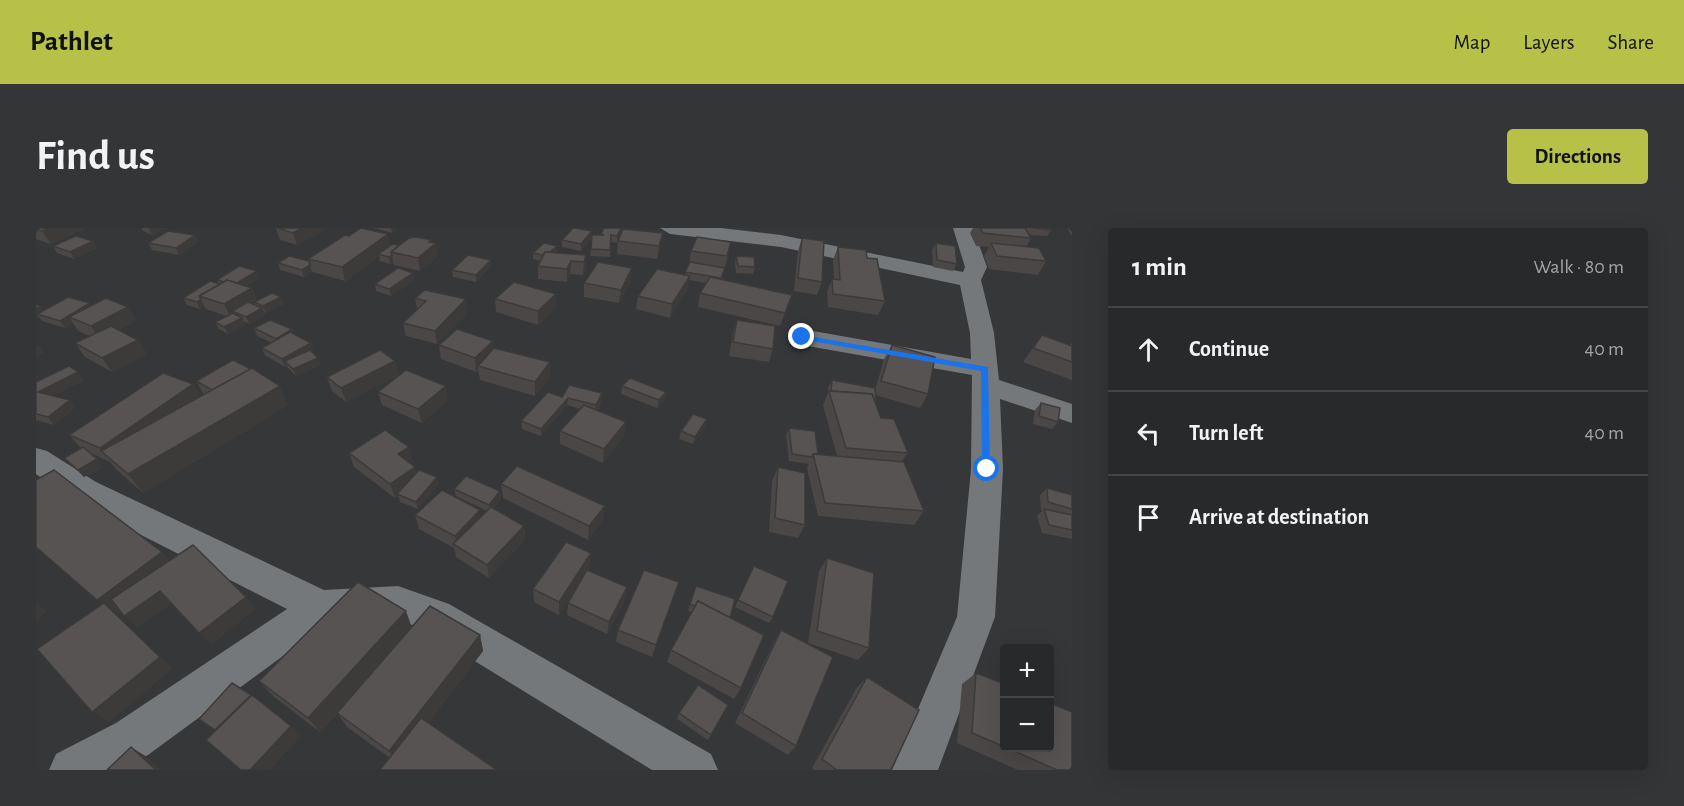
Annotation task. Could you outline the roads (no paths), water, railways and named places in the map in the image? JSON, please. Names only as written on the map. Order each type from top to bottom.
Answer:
[{"type":"street","points":[[670,228],[781,242],[970,280]]},
{"type":"street","points":[[915,770],[976,617],[987,469],[986,377],[982,333],[970,280],[976,267],[963,228]]},
{"type":"street","points":[[802,337],[986,377],[1072,414]]},
{"type":"street","points":[[36,459],[84,491],[321,607]]},
{"type":"street","points":[[72,770],[132,739],[321,607],[373,602],[398,603],[435,616],[695,770]]}]
